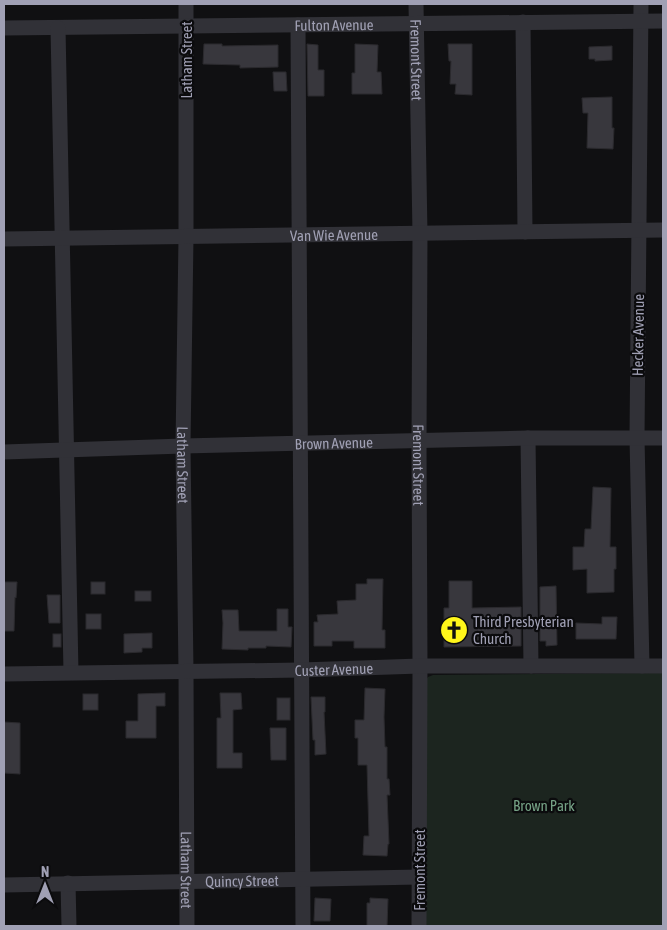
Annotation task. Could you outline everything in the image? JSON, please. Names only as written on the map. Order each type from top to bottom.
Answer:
[{"type":"street","name":"Latham Street","points":[[186,4],[184,446],[187,926]]},
{"type":"street","name":"Fremont Street","points":[[416,4],[420,234],[418,442],[420,666],[419,926]]},
{"type":"street","name":"Hecker Avenue","points":[[641,4],[637,438],[642,666]]},
{"type":"street","name":"Fulton Avenue","points":[[4,28],[663,21]]},
{"type":"street","points":[[523,22],[525,232]]},
{"type":"street","points":[[298,25],[303,926]]},
{"type":"street","points":[[58,28],[71,672]]},
{"type":"street","name":"Van Wie Avenue","points":[[4,239],[663,230]]},
{"type":"street","points":[[528,438],[531,666]]},
{"type":"street","name":"Brown Avenue","points":[[4,452],[528,438],[663,438]]},
{"type":"street","name":"Custer Avenue","points":[[4,674],[301,670],[420,666],[663,666]]},
{"type":"street","name":"Quincy Street","points":[[4,884],[418,877]]},
{"type":"street","points":[[68,883],[69,926]]},
{"type":"green space","name":"Brown Park","points":[[663,673],[663,926],[426,926],[424,683],[428,677],[433,675]]},
{"type":"building","points":[[204,44],[222,44],[222,46],[278,45],[278,67],[240,68],[240,65],[203,64]]},
{"type":"building","points":[[307,44],[318,45],[318,70],[324,70],[324,96],[308,96]]},
{"type":"building","points":[[355,44],[378,45],[377,72],[381,72],[382,94],[352,94],[352,73],[355,73]]},
{"type":"building","points":[[448,44],[472,44],[472,95],[455,94],[456,84],[450,84],[451,61],[449,61]]},
{"type":"building","points":[[612,46],[612,60],[595,61],[595,59],[589,59],[589,47]]},
{"type":"building","points":[[273,72],[286,72],[287,91],[274,91]]},
{"type":"building","points":[[612,97],[613,149],[587,148],[588,113],[583,113],[582,98]]},
{"type":"building","points":[[593,487],[611,488],[610,547],[616,547],[614,592],[587,593],[587,569],[573,570],[573,547],[584,547],[585,529],[591,529]]},
{"type":"building","points":[[367,579],[383,579],[382,630],[385,630],[385,648],[354,648],[354,641],[332,641],[332,646],[314,646],[314,622],[318,622],[317,615],[338,614],[337,601],[356,600],[356,584],[367,584]]},
{"type":"building","name":"Third Presbyterian Church","points":[[449,581],[472,581],[472,608],[521,607],[521,646],[444,647],[444,608],[449,608]]},
{"type":"building","points":[[4,582],[17,582],[14,631],[4,631]]},
{"type":"building","points":[[91,582],[105,582],[105,594],[91,594]]},
{"type":"building","points":[[556,586],[557,645],[546,646],[546,641],[540,641],[540,587]]},
{"type":"building","points":[[135,591],[151,591],[151,601],[135,601]]},
{"type":"building","points":[[47,595],[60,595],[60,623],[49,623]]},
{"type":"building","points":[[277,609],[288,609],[288,627],[292,627],[291,647],[266,646],[266,648],[248,648],[248,650],[222,649],[222,610],[238,610],[239,631],[277,631]]},
{"type":"building","points":[[86,614],[101,614],[101,629],[86,629]]},
{"type":"building","points":[[602,617],[617,617],[616,639],[576,639],[576,623],[602,624]]},
{"type":"building","points":[[152,633],[152,648],[142,648],[142,652],[124,653],[124,634]]},
{"type":"building","points":[[53,634],[61,634],[61,647],[53,647]]},
{"type":"building","points":[[365,688],[385,689],[385,747],[387,747],[387,779],[389,779],[390,795],[387,795],[389,844],[387,856],[363,855],[364,836],[369,836],[367,765],[358,765],[358,738],[355,738],[355,720],[364,720]]},
{"type":"building","points":[[165,693],[165,706],[156,706],[156,738],[126,738],[126,721],[138,721],[138,694]]},
{"type":"building","points":[[220,693],[241,693],[242,709],[233,710],[233,753],[242,753],[242,768],[217,768],[217,718],[221,718]]},
{"type":"building","points":[[83,694],[98,694],[98,710],[83,710]]},
{"type":"building","points":[[311,697],[325,697],[326,754],[315,755]]},
{"type":"building","points":[[277,698],[290,698],[290,720],[277,720]]},
{"type":"building","points":[[4,722],[20,723],[20,774],[4,773]]},
{"type":"building","points":[[270,728],[286,728],[286,760],[271,760]]},
{"type":"building","points":[[315,898],[331,899],[330,921],[314,921]]},
{"type":"building","points":[[370,898],[388,899],[387,926],[367,926],[367,903],[370,903]]},
{"type":"place","name":"Third Presbyterian Church","points":[[454,630]]}]
